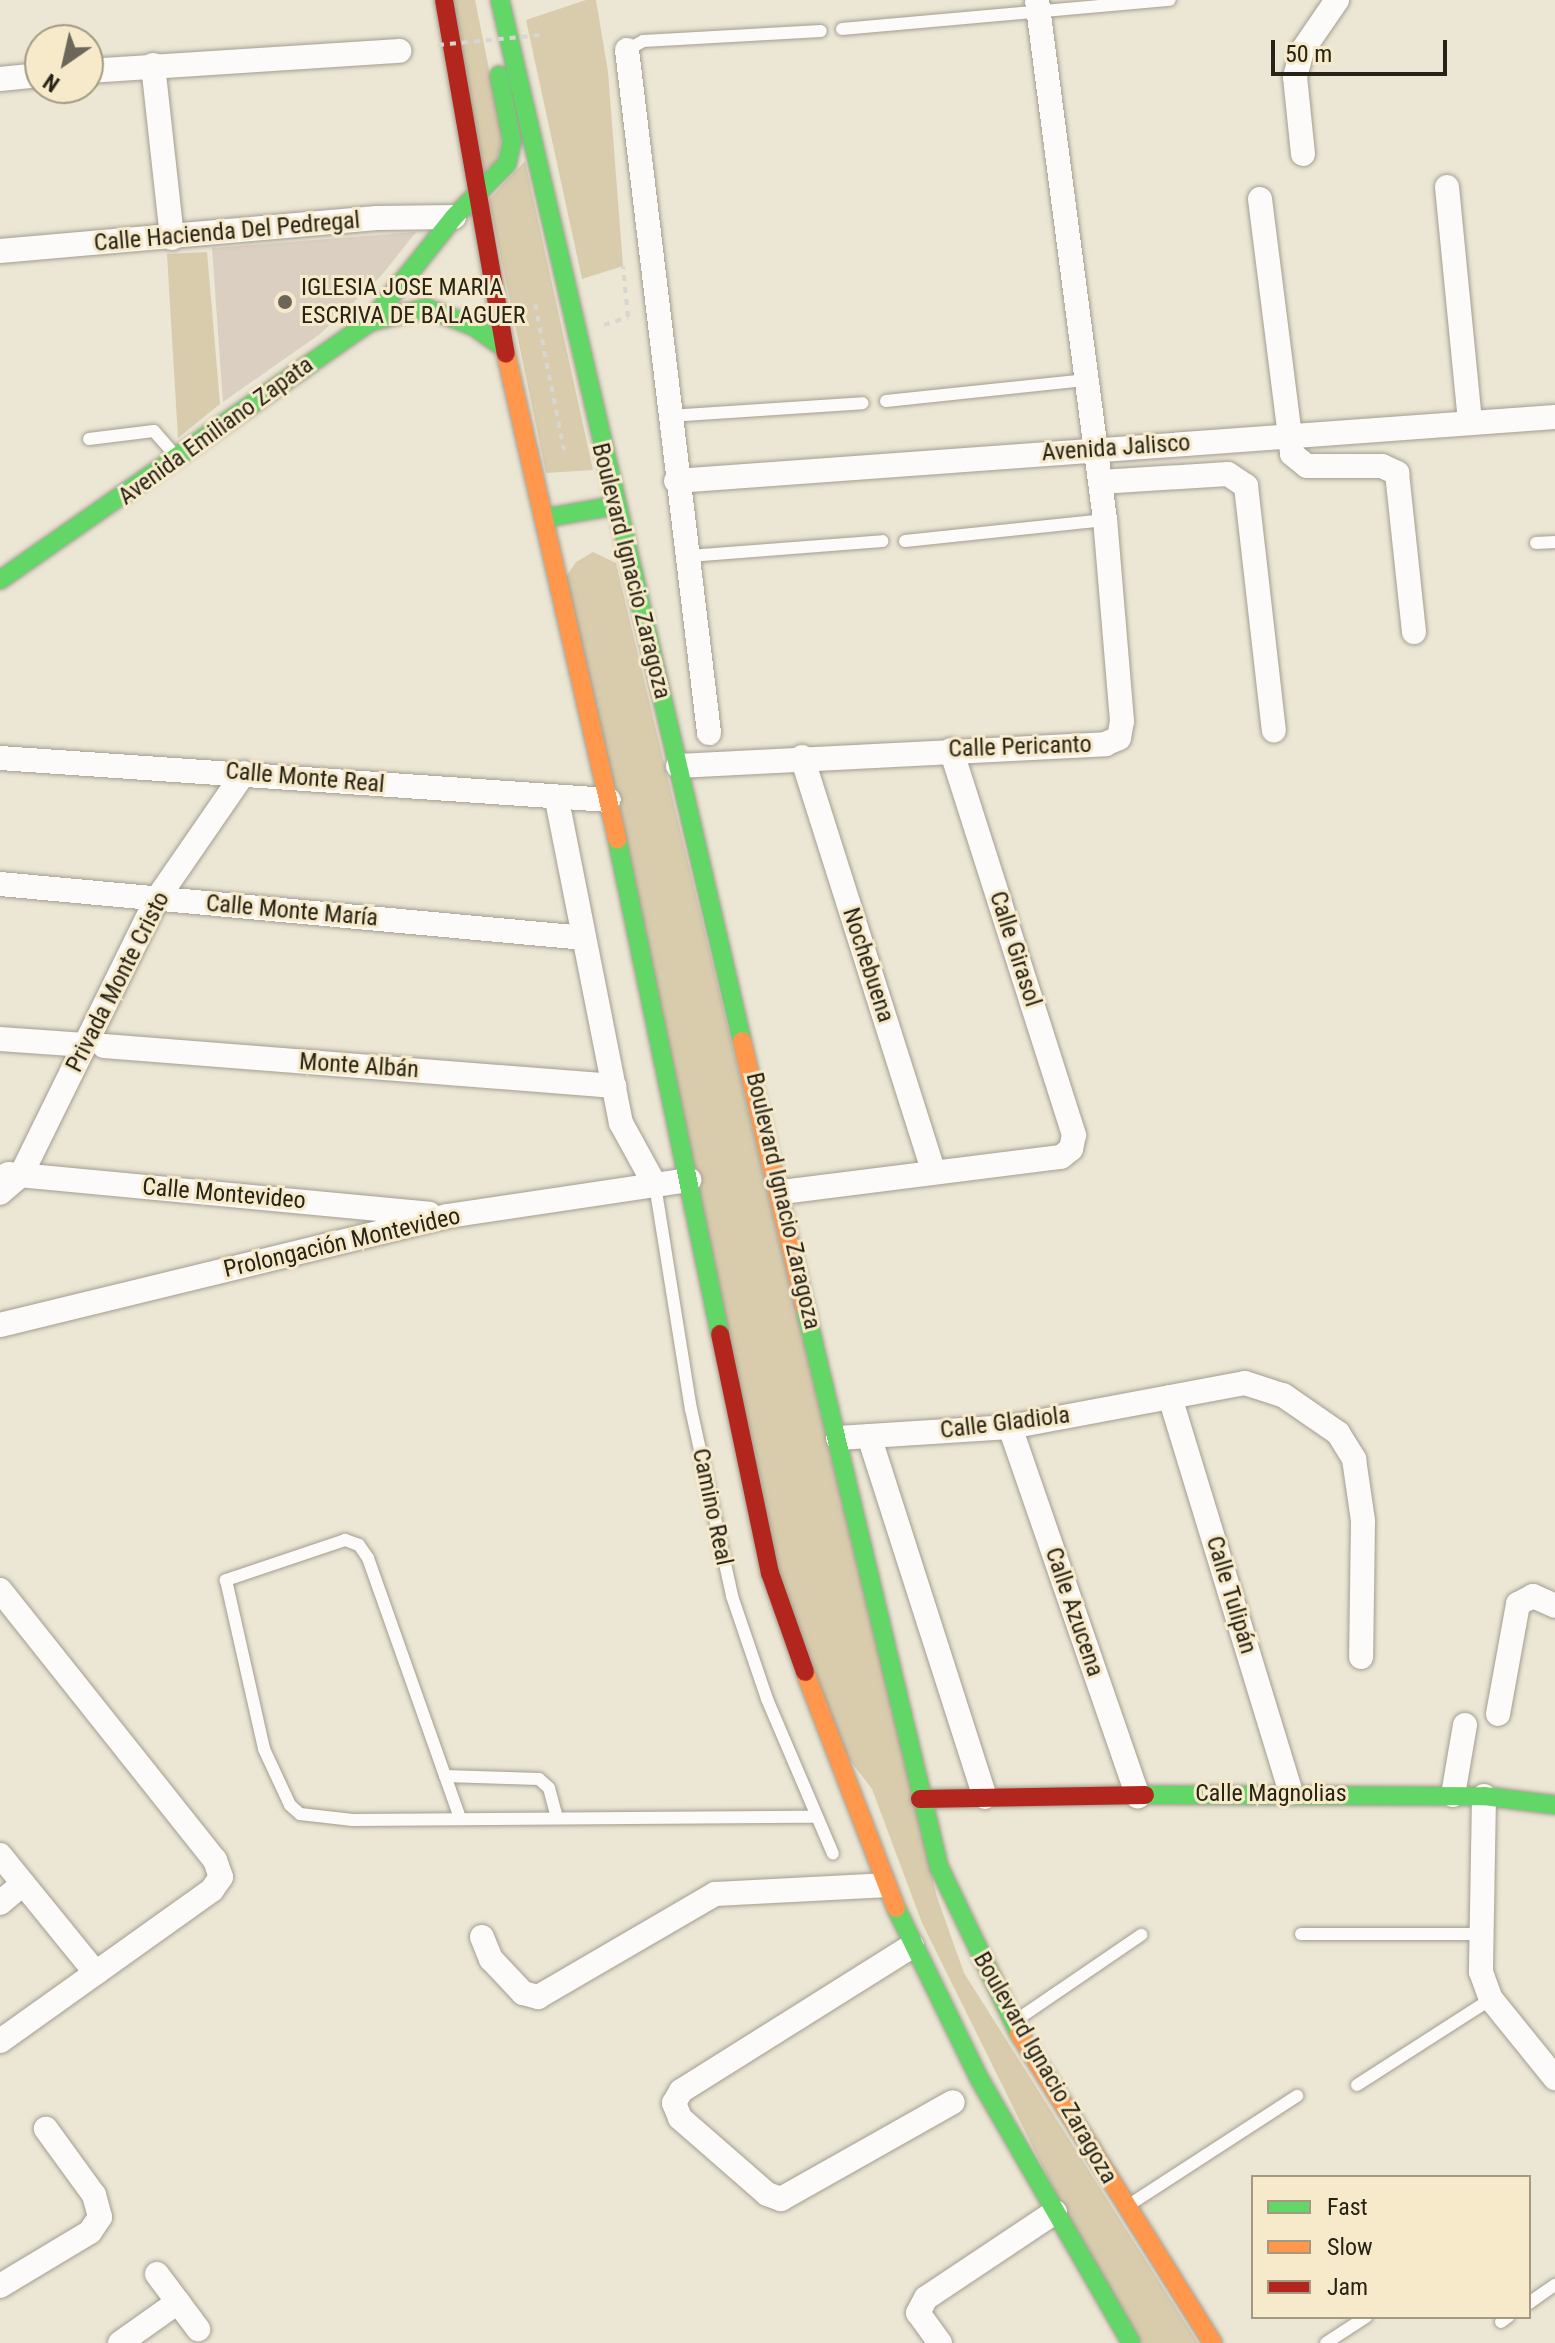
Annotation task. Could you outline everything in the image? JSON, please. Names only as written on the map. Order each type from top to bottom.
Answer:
[{"type":"main road","points":[[444,0],[505,348],[609,800],[766,1560],[884,1885],[912,1946],[980,2080],[1131,2343]]},
{"type":"main road","name":"Avenida Emiliano Zapata","points":[[0,580],[179,460],[370,322],[454,217],[507,164],[512,141],[484,0]]},
{"type":"main road","name":"Boulevard Ignacio Zaragoza","points":[[500,0],[614,506],[782,1192],[920,1799],[966,1933],[1013,2023],[1213,2343]]},
{"type":"main road","points":[[370,322],[426,308],[473,326],[505,348]]},
{"type":"main road","points":[[545,518],[614,506]]},
{"type":"main road","name":"Calle Magnolias","points":[[920,1799],[1291,1793],[1484,1796]]},
{"type":"main road","points":[[1484,1796],[1555,1805]]},
{"type":"street","points":[[1303,154],[1295,77],[1302,51],[1337,0]]},
{"type":"street","name":"Calle Pericanto","points":[[678,766],[802,757],[1105,744],[1119,738],[1122,721],[1105,520],[1037,6]]},
{"type":"street","points":[[627,50],[676,481],[689,556],[709,733]]},
{"type":"street","points":[[104,70],[399,51]]},
{"type":"street","points":[[153,65],[172,238]]},
{"type":"street","points":[[0,79],[24,77]]},
{"type":"street","points":[[1447,187],[1470,423]]},
{"type":"street","points":[[1260,199],[1292,454],[1307,466],[1382,466],[1397,473],[1414,632]]},
{"type":"street","name":"Calle Hacienda Del Pedregal","points":[[0,251],[377,218],[454,217]]},
{"type":"street","name":"Avenida Jalisco","points":[[676,481],[1555,417]]},
{"type":"street","points":[[1100,482],[1228,474],[1246,486],[1274,730]]},
{"type":"street","name":"Calle Girasol","points":[[934,1172],[1061,1157],[1071,1149],[1074,1135],[951,750]]},
{"type":"street","name":"Nochebuena","points":[[802,757],[934,1172]]},
{"type":"street","name":"Calle Monte Real","points":[[0,758],[244,773],[557,800],[609,800]]},
{"type":"street","name":"Privada Monte Cristo","points":[[0,1193],[95,1046],[157,899],[244,773]]},
{"type":"street","points":[[557,800],[621,1123],[655,1185]]},
{"type":"street","name":"Calle Monte María","points":[[0,884],[584,938]]},
{"type":"street","name":"Monte Albán","points":[[0,1039],[614,1086]]},
{"type":"street","points":[[782,1192],[934,1172]]},
{"type":"street","name":"Calle Montevideo","points":[[11,1174],[447,1216]]},
{"type":"street","name":"Prolongación Montevideo","points":[[0,1325],[447,1216],[689,1180]]},
{"type":"street","name":"Calle Gladiola","points":[[838,1438],[1010,1427],[1245,1383],[1283,1395],[1338,1433],[1354,1459],[1363,1521],[1361,1657]]},
{"type":"street","name":"Calle Tulipán","points":[[1170,1397],[1291,1793]]},
{"type":"street","name":"Calle Azucena","points":[[1010,1427],[1138,1796]]},
{"type":"street","points":[[869,1436],[985,1797]]},
{"type":"street","points":[[0,1590],[215,1860],[221,1877],[212,1890],[0,2041]]},
{"type":"street","points":[[1498,1714],[1518,1604],[1533,1596],[1555,1606]]},
{"type":"street","points":[[1453,1795],[1465,1725]]},
{"type":"street","points":[[1484,1796],[1478,1934],[1481,1972],[1491,1999],[1555,2078]]},
{"type":"street","points":[[0,1855],[96,1973]]},
{"type":"street","points":[[0,1903],[23,1884]]},
{"type":"street","points":[[482,1937],[501,1970],[523,1993],[538,1997],[715,1894],[884,1885]]},
{"type":"street","points":[[912,1946],[681,2091],[674,2103],[680,2118],[767,2194],[781,2199],[953,2102]]},
{"type":"street","points":[[0,2286],[90,2232],[100,2217],[94,2195],[46,2129]]},
{"type":"street","points":[[940,2343],[918,2313],[926,2298],[1055,2212]]},
{"type":"street","points":[[157,2274],[198,2329]]},
{"type":"street","points":[[120,2343],[178,2302]]},
{"type":"lane","points":[[842,29],[1037,6],[1170,0]]},
{"type":"lane","points":[[627,50],[643,41],[821,31]]},
{"type":"lane","points":[[886,401],[1087,380]]},
{"type":"lane","points":[[669,416],[863,403]]},
{"type":"lane","points":[[89,439],[154,431],[179,460]]},
{"type":"lane","points":[[905,541],[1105,520]]},
{"type":"lane","points":[[689,556],[882,541]]},
{"type":"lane","points":[[1536,543],[1555,542]]},
{"type":"lane","name":"Camino Real","points":[[655,1185],[719,1547],[767,1699],[833,1854]]},
{"type":"lane","points":[[460,1818],[368,1558],[359,1545],[345,1540],[226,1580],[264,1749],[295,1810],[353,1820],[816,1817]]},
{"type":"lane","points":[[445,1776],[539,1779],[549,1788],[557,1817]]},
{"type":"lane","points":[[1301,1934],[1478,1934]]},
{"type":"lane","points":[[1013,2023],[1141,1935]]},
{"type":"lane","points":[[1357,2085],[1491,1999]]},
{"type":"lane","points":[[1126,2207],[1297,2096]]},
{"type":"lane","points":[[1531,2302],[1555,2285]]},
{"type":"lane","points":[[1326,2343],[1363,2319]]},
{"type":"path","points":[[438,45],[542,35]]},
{"type":"path","points":[[575,333],[628,317],[623,266]]},
{"type":"path","points":[[532,293],[564,450]]},
{"type":"shaded area","points":[[449,0],[475,0],[502,134],[497,162],[479,174]]},
{"type":"shaded area","points":[[586,0],[596,0],[608,72],[623,266],[582,279],[526,20]]},
{"type":"shaded area","points":[[525,161],[593,470],[546,473],[489,200]]},
{"type":"shaded area","points":[[207,252],[220,404],[178,438],[167,254]]},
{"type":"shaded area","points":[[593,552],[616,563],[937,1897],[964,1973],[1198,2343],[1142,2343],[1070,2222],[922,1923],[872,1789],[833,1738],[780,1596],[565,578],[576,562]]},
{"type":"building","name":"IGLESIA JOSE MARIA ESCRIVA DE BALAGUER","points":[[416,232],[381,276],[320,334],[223,402],[212,248]]},
{"type":"traffic: fast","points":[[500,0],[742,1041]]},
{"type":"traffic: fast","points":[[0,580],[370,322],[454,217],[507,164],[512,141],[499,75]]},
{"type":"traffic: fast","points":[[370,322],[426,308],[473,326],[505,348]]},
{"type":"traffic: fast","points":[[545,518],[614,506]]},
{"type":"traffic: fast","points":[[617,839],[720,1334]]},
{"type":"traffic: fast","points":[[805,1307],[939,1867],[1019,2033]]},
{"type":"traffic: fast","points":[[1145,1795],[1484,1796],[1555,1805]]},
{"type":"traffic: fast","points":[[896,1908],[980,2080],[1131,2343]]},
{"type":"traffic: slow","points":[[506,354],[617,839]]},
{"type":"traffic: slow","points":[[742,1041],[805,1307]]},
{"type":"traffic: slow","points":[[805,1672],[896,1908]]},
{"type":"traffic: slow","points":[[1019,2033],[1213,2343]]},
{"type":"traffic: jam","points":[[444,0],[506,354]]},
{"type":"traffic: jam","points":[[720,1334],[770,1573],[805,1672]]},
{"type":"traffic: jam","points":[[920,1799],[1145,1795]]},
{"type":"place","name":"IGLESIA JOSE MARIA ESCRIVA DE BALAGUER","points":[[285,302]]}]
